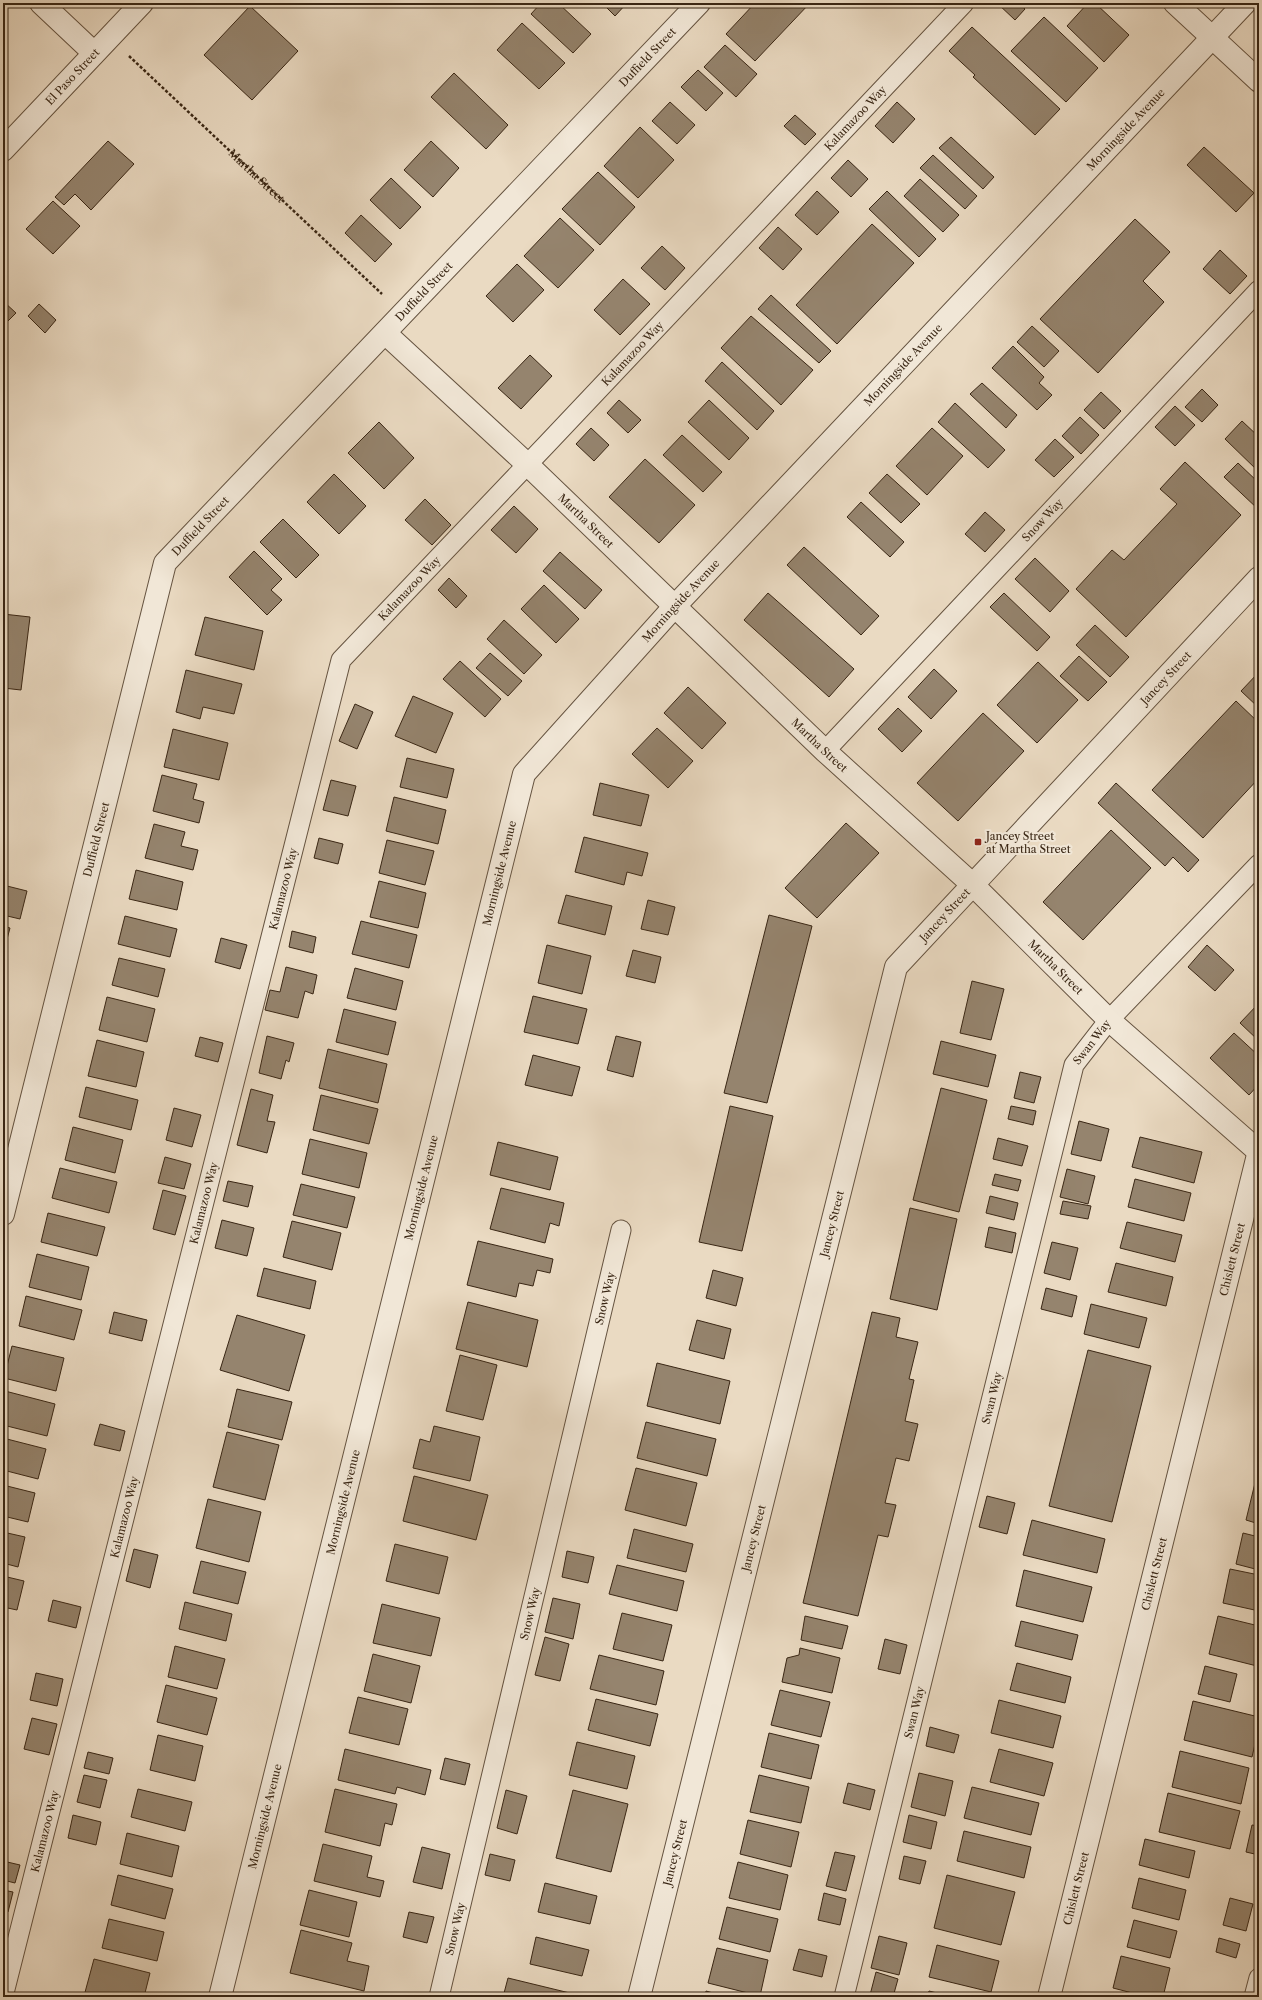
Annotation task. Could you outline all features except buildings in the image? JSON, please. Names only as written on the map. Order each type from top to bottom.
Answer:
[{"type":"street","points":[[41,3],[94,54]]},
{"type":"street","name":"El Paso Street","points":[[3,150],[142,3]]},
{"type":"street","name":"Duffield Street","points":[[3,1214],[165,563],[699,3]]},
{"type":"street","points":[[1175,3],[1259,81]]},
{"type":"street","name":"Morningside Avenue","points":[[220,1997],[524,774],[674,607],[1245,3]]},
{"type":"street","name":"Martha Street","points":[[385,333],[528,464],[674,607],[825,751],[973,885],[1109,1020],[1259,1151]]},
{"type":"street","name":"Jancey Street","points":[[639,1997],[896,967],[1259,578]]},
{"type":"street","name":"Chislett Street","points":[[1049,1997],[1259,1151]]},
{"type":"lane","name":"Kalamazoo Way","points":[[3,1997],[341,660],[964,3]]},
{"type":"lane","name":"Snow Way","points":[[825,751],[1259,290]]},
{"type":"lane","name":"Swan Way","points":[[844,1997],[1074,1065],[1109,1020],[1259,864]]},
{"type":"lane","name":"Snow Way","points":[[438,1997],[621,1230]]},
{"type":"lane","points":[[1254,1997],[1259,1978]]},
{"type":"path","name":"Martha Street","points":[[127,54],[385,297]]},
{"type":"place","name":"Jancey Street at Martha Street","points":[[978,842]]}]
